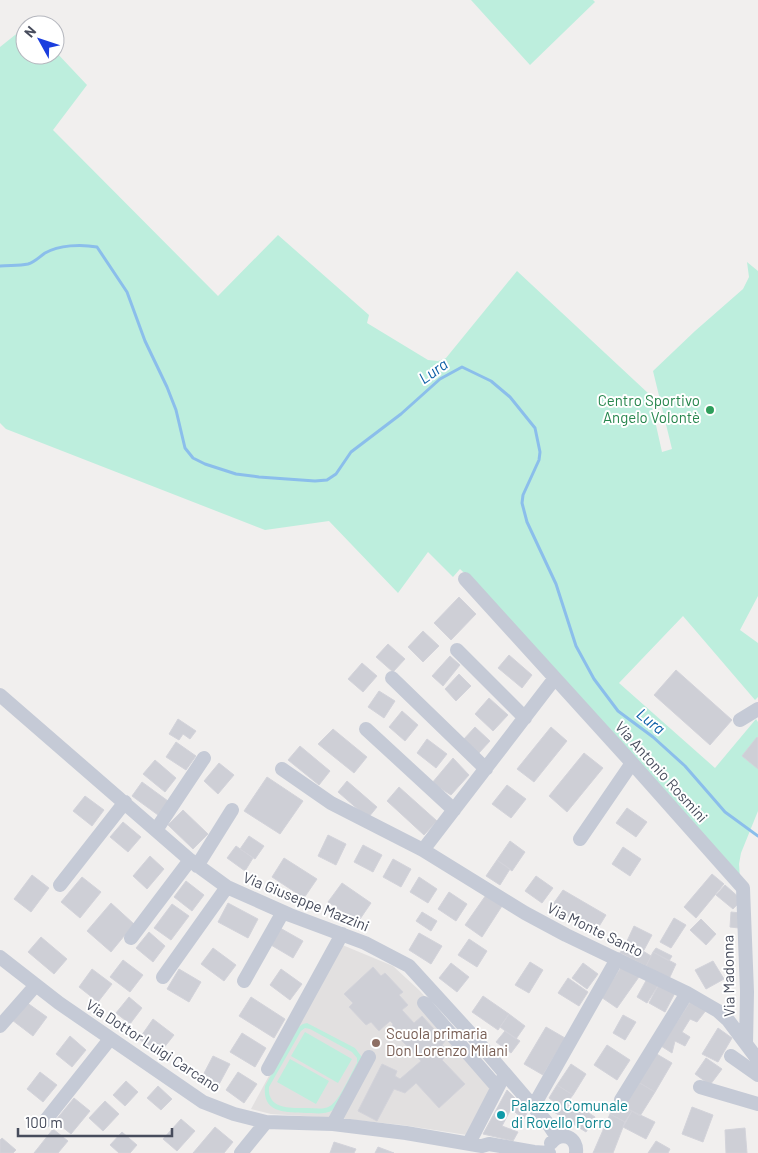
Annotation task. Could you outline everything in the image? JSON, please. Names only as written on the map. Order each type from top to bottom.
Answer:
[{"type":"street","name":"Via Antonio Rosmini","points":[[465,579],[743,888]]},
{"type":"street","points":[[457,650],[525,718]]},
{"type":"street","points":[[392,678],[486,769]]},
{"type":"street","points":[[424,850],[555,678]]},
{"type":"street","name":"Via Giuseppe Mazzini","points":[[0,695],[194,863],[227,887],[283,912],[365,943],[409,966],[507,1076],[557,1137]]},
{"type":"street","points":[[740,720],[758,709]]},
{"type":"street","points":[[366,729],[454,810]]},
{"type":"street","points":[[156,830],[204,758]]},
{"type":"street","points":[[580,839],[632,763]]},
{"type":"street","name":"Via Monte Santo","points":[[282,769],[331,803],[424,850],[525,913],[566,935],[687,992],[718,1011],[728,1020],[746,1044]]},
{"type":"street","points":[[60,885],[125,802]]},
{"type":"street","points":[[131,938],[194,863],[232,810]]},
{"type":"street","points":[[163,977],[227,887]]},
{"type":"street","name":"Via Madonna","points":[[743,888],[746,1044]]},
{"type":"street","points":[[244,981],[283,912]]},
{"type":"street","points":[[268,1069],[342,934]]},
{"type":"street","name":"Via Dottor Luigi Carcano","points":[[0,957],[59,1004],[203,1102],[234,1114],[266,1122],[333,1124],[406,1133],[476,1147],[489,1144],[549,1153]]},
{"type":"street","points":[[533,1107],[617,958]]},
{"type":"street","points":[[0,1026],[36,985]]},
{"type":"street","points":[[621,1100],[687,992]]},
{"type":"street","points":[[424,1003],[497,1087]]},
{"type":"street","points":[[45,1121],[110,1039]]},
{"type":"street","points":[[746,1044],[758,1060]]},
{"type":"street","points":[[731,1056],[758,1075]]},
{"type":"street","points":[[333,1124],[369,1057]]},
{"type":"street","points":[[476,1147],[497,1087],[507,1076]]},
{"type":"street","points":[[700,1088],[758,1104]]},
{"type":"street","points":[[242,1153],[266,1122]]},
{"type":"street","points":[[549,1153],[550,1144],[557,1137],[565,1136],[573,1140],[577,1148],[576,1153]]},
{"type":"shaded area","name":"Scuola primaria Don Lorenzo Milani","points":[[340,944],[393,966],[419,990],[503,1084],[467,1135],[402,1125],[271,1114],[251,1109]]},
{"type":"green space","points":[[471,0],[593,0],[595,2],[530,65]]},
{"type":"green space","points":[[15,35],[15,65],[65,65],[65,62],[87,85],[53,130],[218,296],[278,235],[369,315],[367,323],[428,360],[438,361],[446,358],[517,271],[649,394],[662,452],[672,449],[653,371],[743,289],[749,277],[747,262],[758,271],[758,596],[740,630],[758,643],[758,697],[755,700],[683,616],[619,683],[715,768],[756,719],[758,722],[758,811],[741,853],[739,864],[740,879],[482,590],[460,569],[453,577],[428,552],[398,593],[329,521],[265,530],[6,429],[0,423],[0,47]]},
{"type":"green space","points":[[307,1023],[355,1048],[361,1056],[361,1064],[343,1096],[336,1107],[327,1113],[277,1110],[267,1102],[265,1095],[265,1086],[297,1028]],"holes":[[[305,1028],[352,1052],[357,1058],[357,1063],[341,1092],[330,1106],[325,1108],[294,1108],[276,1104],[269,1095],[269,1087],[301,1031]]]},
{"type":"green space","points":[[305,1032],[352,1059],[338,1083],[291,1056]]},
{"type":"green space","points":[[290,1059],[329,1081],[316,1104],[277,1082]]},
{"type":"building","points":[[459,597],[476,614],[451,640],[434,623]]},
{"type":"building","points":[[423,631],[439,646],[423,662],[408,647]]},
{"type":"building","points":[[388,644],[405,659],[393,672],[376,657]]},
{"type":"building","points":[[509,655],[532,675],[522,688],[498,668]]},
{"type":"building","points":[[450,656],[460,665],[443,686],[432,676]]},
{"type":"building","points":[[362,663],[377,676],[363,692],[348,679]]},
{"type":"building","points":[[676,670],[732,720],[710,745],[654,695]]},
{"type":"building","points":[[459,674],[471,686],[456,701],[445,689]]},
{"type":"building","points":[[379,691],[395,701],[384,718],[368,707]]},
{"type":"building","points":[[489,698],[508,715],[493,731],[475,714]]},
{"type":"building","points":[[402,711],[418,725],[405,741],[389,727]]},
{"type":"building","points":[[178,719],[196,731],[190,739],[183,734],[179,740],[169,734]]},
{"type":"building","points":[[475,727],[490,741],[478,754],[463,740]]},
{"type":"building","points":[[551,727],[567,741],[534,782],[517,769]]},
{"type":"building","points":[[333,729],[367,757],[354,773],[318,744]]},
{"type":"building","points":[[758,738],[758,769],[742,756]]},
{"type":"building","points":[[427,739],[447,754],[436,768],[417,753]]},
{"type":"building","points":[[176,742],[196,756],[186,770],[166,757]]},
{"type":"building","points":[[300,746],[330,771],[319,785],[288,760]]},
{"type":"building","points":[[584,753],[603,768],[567,812],[549,796]]},
{"type":"building","points":[[453,758],[469,775],[451,795],[432,783]]},
{"type":"building","points":[[155,760],[176,778],[165,792],[143,774]]},
{"type":"building","points":[[219,763],[234,775],[218,794],[204,781]]},
{"type":"building","points":[[267,777],[303,801],[280,834],[244,811]]},
{"type":"building","points":[[347,781],[377,807],[368,818],[338,792]]},
{"type":"building","points":[[142,782],[168,801],[158,815],[132,796]]},
{"type":"building","points":[[507,785],[526,799],[511,818],[492,804]]},
{"type":"building","points":[[399,787],[437,821],[424,835],[387,801]]},
{"type":"building","points":[[85,796],[104,810],[92,826],[73,811]]},
{"type":"building","points":[[627,808],[647,822],[636,837],[616,823]]},
{"type":"building","points":[[183,810],[208,834],[193,849],[168,825]]},
{"type":"building","points":[[123,822],[141,837],[128,852],[110,837]]},
{"type":"building","points":[[328,835],[346,844],[336,865],[318,856]]},
{"type":"building","points":[[249,836],[264,846],[255,859],[240,849]]},
{"type":"building","points":[[510,841],[525,852],[512,871],[497,860]]},
{"type":"building","points":[[363,845],[382,855],[373,872],[354,862]]},
{"type":"building","points":[[236,846],[253,858],[245,871],[227,858]]},
{"type":"building","points":[[623,847],[641,859],[630,876],[612,864]]},
{"type":"building","points":[[150,856],[164,869],[147,889],[133,876]]},
{"type":"building","points":[[284,858],[317,879],[304,898],[272,877]]},
{"type":"building","points":[[393,859],[411,869],[401,887],[383,877]]},
{"type":"building","points":[[497,860],[510,869],[500,885],[486,876]]},
{"type":"building","points":[[712,874],[724,884],[696,918],[684,907]]},
{"type":"building","points":[[32,875],[49,888],[31,912],[14,899]]},
{"type":"building","points":[[536,876],[553,888],[542,903],[525,891]]},
{"type":"building","points":[[82,877],[101,892],[80,918],[61,902]]},
{"type":"building","points":[[419,877],[437,889],[428,903],[410,892]]},
{"type":"building","points":[[186,881],[204,895],[192,911],[174,897]]},
{"type":"building","points":[[342,883],[371,903],[358,922],[328,902]]},
{"type":"building","points":[[725,885],[742,900],[733,909],[716,895]]},
{"type":"building","points":[[563,890],[606,915],[595,933],[551,907]]},
{"type":"building","points":[[449,892],[467,904],[456,921],[438,909]]},
{"type":"building","points":[[486,895],[502,906],[482,937],[465,925]]},
{"type":"building","points":[[111,903],[134,924],[111,952],[87,931]]},
{"type":"building","points":[[228,903],[258,919],[248,938],[218,922]]},
{"type":"building","points":[[172,904],[189,916],[171,940],[154,928]]},
{"type":"building","points":[[422,912],[437,921],[431,931],[416,921]]},
{"type":"building","points":[[731,912],[741,913],[739,928],[730,927]]},
{"type":"building","points":[[674,918],[686,925],[671,948],[660,942]]},
{"type":"building","points":[[701,919],[716,934],[706,945],[690,930]]},
{"type":"building","points":[[634,926],[652,935],[644,950],[627,941]]},
{"type":"building","points":[[280,928],[303,941],[293,958],[271,945]]},
{"type":"building","points":[[149,932],[165,946],[153,962],[136,948]]},
{"type":"building","points":[[419,933],[442,946],[431,964],[409,950]]},
{"type":"building","points":[[41,937],[67,959],[54,974],[28,952]]},
{"type":"building","points":[[469,939],[487,951],[477,967],[458,955]]},
{"type":"building","points":[[627,941],[651,956],[646,966],[620,953]]},
{"type":"building","points":[[213,948],[236,965],[224,981],[201,964]]},
{"type":"building","points":[[656,948],[672,956],[669,961],[653,952]]},
{"type":"building","points":[[653,952],[676,964],[669,979],[646,966]]},
{"type":"building","points":[[123,960],[143,975],[130,992],[110,977]]},
{"type":"building","points":[[713,961],[724,979],[706,989],[695,970]]},
{"type":"building","points":[[530,962],[543,970],[529,993],[515,985]]},
{"type":"building","points":[[451,963],[469,977],[457,992],[439,978]]},
{"type":"building","points":[[583,963],[598,974],[587,989],[572,978]]},
{"type":"building","points":[[622,966],[641,974],[617,1008],[601,997]]},
{"type":"building","points":[[373,967],[381,976],[385,973],[403,992],[399,995],[408,1005],[402,1010],[414,1023],[422,1016],[445,1041],[442,1045],[448,1053],[442,1060],[465,1084],[439,1108],[416,1083],[405,1093],[394,1089],[377,1121],[358,1111],[382,1064],[397,1071],[395,1076],[400,1079],[421,1061],[391,1029],[393,1024],[390,1021],[379,1031],[371,1022],[366,1025],[349,1007],[353,1003],[344,994]]},
{"type":"building","points":[[92,969],[112,984],[98,1002],[79,987]]},
{"type":"building","points":[[179,969],[201,982],[189,1002],[167,989]]},
{"type":"building","points":[[281,969],[302,984],[290,1000],[270,985]]},
{"type":"building","points":[[648,977],[659,984],[647,1003],[637,997]]},
{"type":"building","points":[[568,978],[588,992],[579,1006],[558,993]]},
{"type":"building","points":[[660,982],[676,991],[665,1012],[649,1003]]},
{"type":"building","points":[[483,996],[509,1014],[498,1030],[472,1012]]},
{"type":"building","points":[[129,997],[142,1008],[130,1024],[116,1013]]},
{"type":"building","points":[[251,997],[285,1019],[274,1038],[239,1016]]},
{"type":"building","points":[[692,999],[707,1009],[697,1022],[690,1019],[682,1032],[690,1037],[685,1046],[675,1041],[672,1053],[661,1046]]},
{"type":"building","points":[[26,1002],[47,1017],[33,1036],[12,1020]]},
{"type":"building","points":[[509,1014],[525,1026],[516,1039],[500,1027]]},
{"type":"building","points":[[623,1015],[636,1022],[625,1040],[613,1033]]},
{"type":"building","points":[[153,1019],[174,1035],[159,1054],[139,1039]]},
{"type":"building","points":[[546,1027],[565,1038],[543,1075],[524,1064]]},
{"type":"building","points":[[718,1028],[732,1038],[718,1062],[702,1054]]},
{"type":"building","points":[[505,1031],[520,1041],[511,1053],[496,1042]]},
{"type":"building","points":[[242,1033],[266,1048],[255,1067],[230,1052]]},
{"type":"building","points":[[70,1036],[86,1050],[72,1067],[56,1054]]},
{"type":"building","points":[[607,1045],[630,1060],[617,1080],[594,1065]]},
{"type":"building","points":[[655,1053],[672,1063],[655,1092],[638,1082]]},
{"type":"building","points":[[213,1056],[230,1064],[217,1088],[201,1079]]},
{"type":"building","points":[[706,1058],[722,1069],[710,1085],[695,1074]]},
{"type":"building","points":[[571,1064],[586,1074],[573,1095],[557,1085]]},
{"type":"building","points":[[40,1072],[57,1085],[43,1102],[27,1089]]},
{"type":"building","points":[[238,1072],[257,1084],[244,1103],[226,1090]]},
{"type":"building","points":[[126,1081],[138,1092],[125,1106],[113,1095]]},
{"type":"building","points":[[638,1082],[655,1092],[640,1116],[623,1106]]},
{"type":"building","points":[[557,1085],[573,1095],[569,1100],[595,1117],[586,1132],[549,1109],[554,1102],[549,1098]]},
{"type":"building","points":[[158,1086],[172,1099],[161,1110],[147,1098]]},
{"type":"building","name":"Palazzo Comunale di Rovello Porro","points":[[507,1090],[528,1111],[524,1119],[511,1109],[502,1126],[518,1132],[513,1141],[483,1134]]},
{"type":"building","points":[[74,1098],[90,1111],[71,1134],[55,1121]]},
{"type":"building","points":[[105,1101],[119,1114],[103,1131],[89,1118]]},
{"type":"building","points":[[615,1102],[632,1111],[625,1122],[610,1114]]},
{"type":"building","points":[[692,1107],[713,1115],[703,1142],[682,1134]]},
{"type":"building","points":[[632,1111],[655,1122],[646,1139],[623,1127]]},
{"type":"building","points":[[610,1114],[625,1122],[613,1153],[593,1153]]},
{"type":"building","points":[[181,1119],[195,1131],[177,1151],[163,1139]]},
{"type":"building","points":[[215,1127],[233,1142],[224,1153],[193,1153]]},
{"type":"building","points":[[745,1128],[747,1153],[726,1153],[725,1130]]},
{"type":"building","points":[[53,1129],[68,1141],[58,1153],[34,1153]]},
{"type":"building","points":[[122,1132],[137,1145],[130,1153],[119,1153],[110,1145]]},
{"type":"building","points":[[2,1138],[16,1150],[13,1153],[0,1153],[0,1140]]},
{"type":"building","points":[[656,1141],[670,1149],[668,1153],[648,1153]]},
{"type":"building","points":[[334,1142],[356,1149],[354,1153],[330,1153]]},
{"type":"building","points":[[378,1147],[394,1153],[375,1153]]},
{"type":"waterway","name":"Lura","points":[[0,266],[28,264],[51,250],[63,247],[77,245],[97,247],[127,292],[145,341],[176,410],[185,448],[193,458],[236,474],[315,481],[327,480],[336,474],[351,452],[401,414],[440,379],[462,367],[491,381],[510,397],[535,428],[540,452],[539,460],[523,495],[522,503],[527,522],[556,584],[576,646],[594,679],[618,711],[653,737],[685,766],[725,812],[758,836]]},
{"type":"place","name":"Centro Sportivo Angelo Volontè","points":[[710,410]]},
{"type":"place","name":"Scuola primaria Don Lorenzo Milani","points":[[376,1043]]},
{"type":"place","name":"Palazzo Comunale di Rovello Porro","points":[[501,1115]]}]
